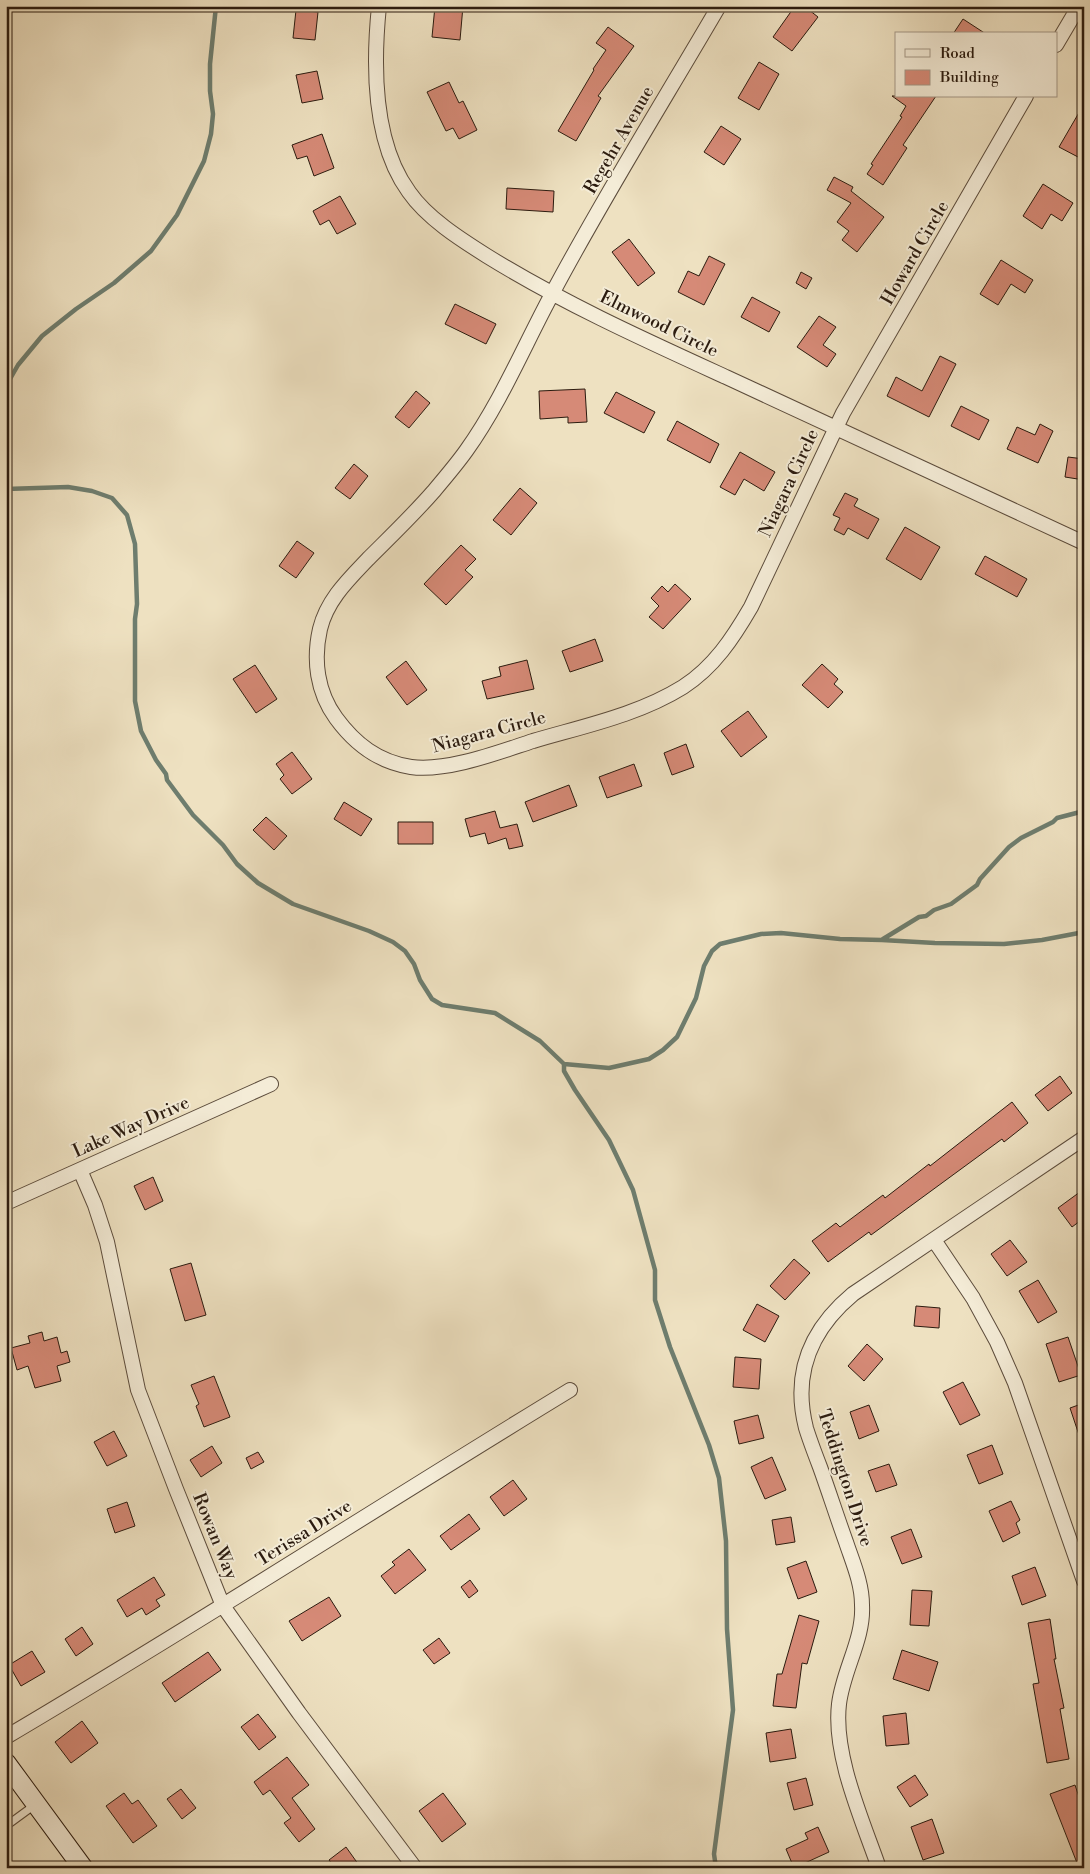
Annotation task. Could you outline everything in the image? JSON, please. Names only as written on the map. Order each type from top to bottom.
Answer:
[{"type":"street","name":"Elmwood Circle","points":[[379,6],[378,97],[388,148],[397,174],[416,201],[446,228],[515,273],[552,294],[664,350],[1084,543]]},
{"type":"street","name":"Regehr Avenue","points":[[552,294],[719,6]]},
{"type":"street","points":[[1058,41],[1079,6]]},
{"type":"street","name":"Howard Circle","points":[[835,429],[1025,98]]},
{"type":"street","name":"Niagara Circle","points":[[552,294],[497,402],[466,451],[432,494],[341,587],[328,608],[321,626],[317,649],[318,680],[331,712],[348,735],[364,749],[381,759],[422,768],[479,758],[621,715],[653,703],[689,682],[716,659],[734,637],[751,607],[835,429]]},
{"type":"street","name":"Lake Way Drive","points":[[6,1203],[271,1084]]},
{"type":"street","name":"Teddington Drive","points":[[879,1868],[843,1762],[838,1727],[839,1703],[843,1682],[860,1627],[862,1605],[860,1583],[806,1428],[801,1394],[803,1372],[813,1341],[824,1322],[853,1294],[1084,1138]]},
{"type":"street","name":"Rowan Way","points":[[80,1170],[107,1242],[138,1390],[223,1606],[299,1713],[414,1868]]},
{"type":"street","points":[[934,1240],[973,1298],[997,1342],[1016,1384],[1084,1581]]},
{"type":"street","name":"Terissa Drive","points":[[6,1737],[223,1606],[438,1470],[570,1390]]},
{"type":"street","points":[[6,1763],[83,1868]]},
{"type":"lane","points":[[6,1826],[36,1804]]},
{"type":"building","points":[[435,6],[463,6],[460,40],[432,37]]},
{"type":"building","points":[[795,6],[804,6],[818,17],[792,51],[773,37]]},
{"type":"building","points":[[296,10],[318,12],[315,40],[293,38]]},
{"type":"building","points":[[963,19],[983,32],[954,32]]},
{"type":"building","points":[[608,27],[634,46],[598,96],[601,98],[576,141],[558,131],[606,50],[596,43]]},
{"type":"building","points":[[759,62],[779,74],[759,110],[738,98]]},
{"type":"building","points":[[317,71],[323,99],[302,103],[296,75]]},
{"type":"building","points":[[449,82],[459,103],[463,101],[477,130],[459,139],[453,128],[446,131],[427,92]]},
{"type":"building","points":[[892,96],[895,96],[895,98],[935,98],[903,145],[907,148],[883,185],[867,174],[873,165],[871,164],[902,117],[900,116],[906,106]]},
{"type":"building","points":[[1084,104],[1084,148],[1078,157],[1059,147]]},
{"type":"building","points":[[721,126],[741,139],[724,165],[704,152]]},
{"type":"building","points":[[322,134],[334,168],[314,176],[307,156],[297,159],[292,145]]},
{"type":"building","points":[[834,177],[853,187],[851,191],[884,217],[857,252],[842,240],[849,231],[837,222],[851,203],[827,190]]},
{"type":"building","points":[[1043,184],[1073,203],[1062,221],[1051,214],[1042,229],[1023,216]]},
{"type":"building","points":[[507,188],[554,191],[553,212],[506,209]]},
{"type":"building","points":[[340,196],[356,224],[337,234],[329,220],[320,225],[313,211]]},
{"type":"building","points":[[629,239],[655,273],[638,286],[612,252]]},
{"type":"building","points":[[709,256],[725,264],[704,305],[678,292],[688,271],[699,276]]},
{"type":"building","points":[[1001,260],[1033,280],[1025,293],[1011,284],[998,305],[980,294]]},
{"type":"building","points":[[801,272],[812,278],[806,289],[796,283]]},
{"type":"building","points":[[752,297],[780,312],[769,332],[741,317]]},
{"type":"building","points":[[455,304],[496,324],[486,344],[445,324]]},
{"type":"building","points":[[819,316],[836,327],[823,345],[836,354],[827,367],[797,347]]},
{"type":"building","points":[[940,356],[956,364],[929,417],[887,396],[896,377],[922,391]]},
{"type":"building","points":[[585,389],[587,422],[568,423],[568,417],[540,419],[539,391]]},
{"type":"building","points":[[416,391],[430,403],[409,428],[395,417]]},
{"type":"building","points":[[616,392],[655,412],[644,433],[604,413]]},
{"type":"building","points":[[961,406],[989,420],[979,440],[951,426]]},
{"type":"building","points":[[677,421],[719,444],[710,463],[667,440]]},
{"type":"building","points":[[1040,424],[1053,431],[1038,463],[1007,449],[1017,427],[1035,435]]},
{"type":"building","points":[[740,452],[775,472],[764,491],[744,479],[735,495],[720,487]]},
{"type":"building","points":[[1068,457],[1084,459],[1084,480],[1065,477]]},
{"type":"building","points":[[354,464],[368,476],[350,499],[335,488]]},
{"type":"building","points":[[520,488],[537,503],[511,535],[493,520]]},
{"type":"building","points":[[845,493],[858,499],[854,506],[879,519],[868,539],[848,528],[844,535],[834,530],[840,518],[833,515]]},
{"type":"building","points":[[905,527],[940,547],[921,580],[886,559]]},
{"type":"building","points":[[297,541],[314,553],[296,578],[279,566]]},
{"type":"building","points":[[461,545],[476,559],[465,570],[473,577],[446,605],[424,584]]},
{"type":"building","points":[[985,556],[1027,579],[1017,597],[975,574]]},
{"type":"building","points":[[675,584],[691,599],[663,629],[649,617],[659,606],[651,598],[662,586],[668,592]]},
{"type":"building","points":[[595,639],[603,661],[570,672],[562,651]]},
{"type":"building","points":[[527,660],[534,689],[487,699],[482,681],[501,676],[499,667]]},
{"type":"building","points":[[406,661],[427,690],[407,705],[386,677]]},
{"type":"building","points":[[822,664],[838,679],[834,684],[843,692],[828,708],[802,685]]},
{"type":"building","points":[[255,665],[277,699],[256,713],[233,679]]},
{"type":"building","points":[[748,711],[767,737],[741,757],[721,731]]},
{"type":"building","points":[[686,744],[694,767],[672,775],[664,753]]},
{"type":"building","points":[[292,752],[312,779],[292,794],[280,779],[284,775],[276,764]]},
{"type":"building","points":[[634,764],[642,786],[607,798],[599,777]]},
{"type":"building","points":[[569,785],[577,806],[533,822],[525,802]]},
{"type":"building","points":[[344,802],[372,819],[361,836],[334,819]]},
{"type":"building","points":[[495,811],[500,828],[517,824],[523,846],[509,849],[506,838],[488,844],[485,833],[470,837],[465,819]]},
{"type":"building","points":[[266,817],[287,836],[274,850],[253,830]]},
{"type":"building","points":[[398,822],[433,822],[433,844],[398,844]]},
{"type":"building","points":[[1060,1076],[1072,1093],[1048,1111],[1035,1095]]},
{"type":"building","points":[[1012,1102],[1028,1123],[1004,1142],[1002,1139],[871,1235],[869,1232],[828,1262],[812,1241],[836,1223],[840,1227],[883,1195],[885,1198],[929,1164],[930,1166]]},
{"type":"building","points":[[153,1177],[163,1201],[145,1210],[134,1186]]},
{"type":"building","points":[[1084,1189],[1084,1218],[1072,1227],[1058,1208]]},
{"type":"building","points":[[1010,1240],[1027,1262],[1007,1276],[991,1254]]},
{"type":"building","points":[[794,1259],[810,1273],[785,1300],[770,1286]]},
{"type":"building","points":[[191,1263],[206,1315],[185,1321],[170,1269]]},
{"type":"building","points":[[1038,1280],[1057,1312],[1038,1323],[1019,1291]]},
{"type":"building","points":[[757,1304],[779,1316],[765,1342],[743,1330]]},
{"type":"building","points":[[916,1306],[940,1308],[939,1328],[914,1326]]},
{"type":"building","points":[[42,1332],[44,1341],[57,1337],[61,1353],[67,1351],[70,1362],[57,1366],[61,1381],[35,1388],[28,1366],[17,1370],[11,1348],[30,1343],[28,1336]]},
{"type":"building","points":[[1068,1337],[1081,1375],[1059,1382],[1046,1344]]},
{"type":"building","points":[[867,1344],[883,1359],[864,1381],[848,1366]]},
{"type":"building","points":[[735,1357],[761,1359],[759,1389],[733,1387]]},
{"type":"building","points":[[214,1376],[230,1417],[204,1427],[196,1406],[199,1404],[191,1385]]},
{"type":"building","points":[[963,1382],[980,1415],[960,1425],[943,1392]]},
{"type":"building","points":[[1084,1403],[1084,1443],[1082,1444],[1070,1408]]},
{"type":"building","points":[[869,1405],[879,1431],[859,1439],[850,1412]]},
{"type":"building","points":[[758,1415],[764,1438],[739,1444],[734,1421]]},
{"type":"building","points":[[114,1431],[127,1456],[107,1466],[94,1442]]},
{"type":"building","points":[[992,1445],[1003,1474],[979,1484],[967,1455]]},
{"type":"building","points":[[212,1446],[222,1463],[201,1477],[190,1460]]},
{"type":"building","points":[[258,1452],[264,1462],[251,1469],[246,1458]]},
{"type":"building","points":[[772,1457],[786,1490],[765,1499],[751,1467]]},
{"type":"building","points":[[889,1464],[897,1485],[876,1492],[868,1471]]},
{"type":"building","points":[[513,1480],[527,1499],[504,1516],[490,1497]]},
{"type":"building","points":[[1011,1501],[1020,1520],[1016,1523],[1020,1533],[1003,1542],[989,1511]]},
{"type":"building","points":[[127,1502],[135,1526],[115,1533],[107,1509]]},
{"type":"building","points":[[469,1514],[480,1529],[451,1550],[440,1536]]},
{"type":"building","points":[[791,1517],[795,1542],[776,1545],[772,1520]]},
{"type":"building","points":[[911,1529],[922,1557],[902,1564],[891,1537]]},
{"type":"building","points":[[409,1549],[426,1570],[395,1594],[381,1576],[395,1565],[392,1562]]},
{"type":"building","points":[[806,1561],[817,1592],[798,1599],[787,1568]]},
{"type":"building","points":[[1035,1567],[1046,1596],[1022,1605],[1012,1576]]},
{"type":"building","points":[[154,1577],[165,1595],[156,1600],[160,1606],[146,1615],[142,1608],[127,1617],[117,1600]]},
{"type":"building","points":[[470,1580],[478,1591],[469,1598],[461,1587]]},
{"type":"building","points":[[912,1590],[932,1591],[929,1626],[910,1625]]},
{"type":"building","points":[[329,1597],[341,1616],[302,1641],[289,1621]]},
{"type":"building","points":[[799,1615],[819,1621],[807,1664],[802,1663],[796,1708],[773,1706],[777,1674],[782,1674]]},
{"type":"building","points":[[1050,1619],[1056,1659],[1054,1659],[1064,1708],[1060,1709],[1069,1759],[1047,1763],[1033,1684],[1039,1683],[1028,1623]]},
{"type":"building","points":[[82,1627],[93,1644],[76,1656],[65,1639]]},
{"type":"building","points":[[439,1638],[450,1653],[434,1664],[423,1650]]},
{"type":"building","points":[[902,1650],[938,1662],[929,1691],[893,1679]]},
{"type":"building","points":[[32,1651],[45,1672],[21,1686],[9,1665]]},
{"type":"building","points":[[208,1652],[221,1670],[175,1702],[162,1683]]},
{"type":"building","points":[[906,1713],[909,1744],[886,1746],[883,1716]]},
{"type":"building","points":[[258,1714],[276,1737],[259,1750],[241,1727]]},
{"type":"building","points":[[82,1721],[98,1743],[71,1763],[55,1742]]},
{"type":"building","points":[[791,1729],[796,1758],[770,1762],[766,1733]]},
{"type":"building","points":[[287,1757],[309,1785],[292,1798],[315,1829],[299,1842],[284,1823],[291,1818],[270,1790],[263,1795],[254,1782]]},
{"type":"building","points":[[915,1775],[928,1795],[910,1807],[897,1787]]},
{"type":"building","points":[[806,1778],[813,1805],[794,1810],[787,1783]]},
{"type":"building","points":[[1075,1785],[1084,1812],[1084,1868],[1079,1868],[1050,1794]]},
{"type":"building","points":[[181,1789],[196,1808],[182,1819],[167,1799]]},
{"type":"building","points":[[124,1793],[132,1804],[138,1800],[157,1826],[133,1843],[106,1806]]},
{"type":"building","points":[[443,1793],[466,1824],[442,1842],[419,1811]]},
{"type":"building","points":[[932,1819],[944,1853],[923,1860],[911,1827]]},
{"type":"building","points":[[818,1827],[829,1852],[794,1868],[786,1849],[808,1839],[805,1833]]},
{"type":"building","points":[[346,1847],[361,1868],[335,1868],[329,1860]]},
{"type":"waterway","points":[[6,386],[18,365],[42,336],[76,309],[114,283],[151,251],[177,215],[204,161],[211,134],[213,114],[210,91],[210,64],[216,6]]},
{"type":"waterway","points":[[6,489],[68,487],[92,491],[112,498],[127,515],[135,544],[137,604],[135,619],[135,701],[141,731],[156,760],[166,774],[167,780],[193,815],[223,845],[237,864],[258,883],[293,904],[369,931],[393,942],[405,951],[414,964],[420,980],[432,999],[442,1005],[495,1013],[540,1041],[564,1064],[609,1068],[649,1059],[663,1050],[677,1037],[696,998],[704,966],[712,951],[720,944],[761,934],[781,933],[840,939],[1004,944],[1042,940],[1084,932]]},
{"type":"waterway","points":[[883,939],[919,917],[926,916],[934,910],[951,904],[977,885],[980,879],[1009,847],[1021,838],[1053,822],[1057,818],[1084,811]]},
{"type":"waterway","points":[[564,1064],[564,1071],[609,1140],[633,1190],[655,1270],[655,1300],[670,1347],[709,1445],[719,1478],[726,1541],[727,1629],[733,1710],[714,1854],[716,1868]]}]
